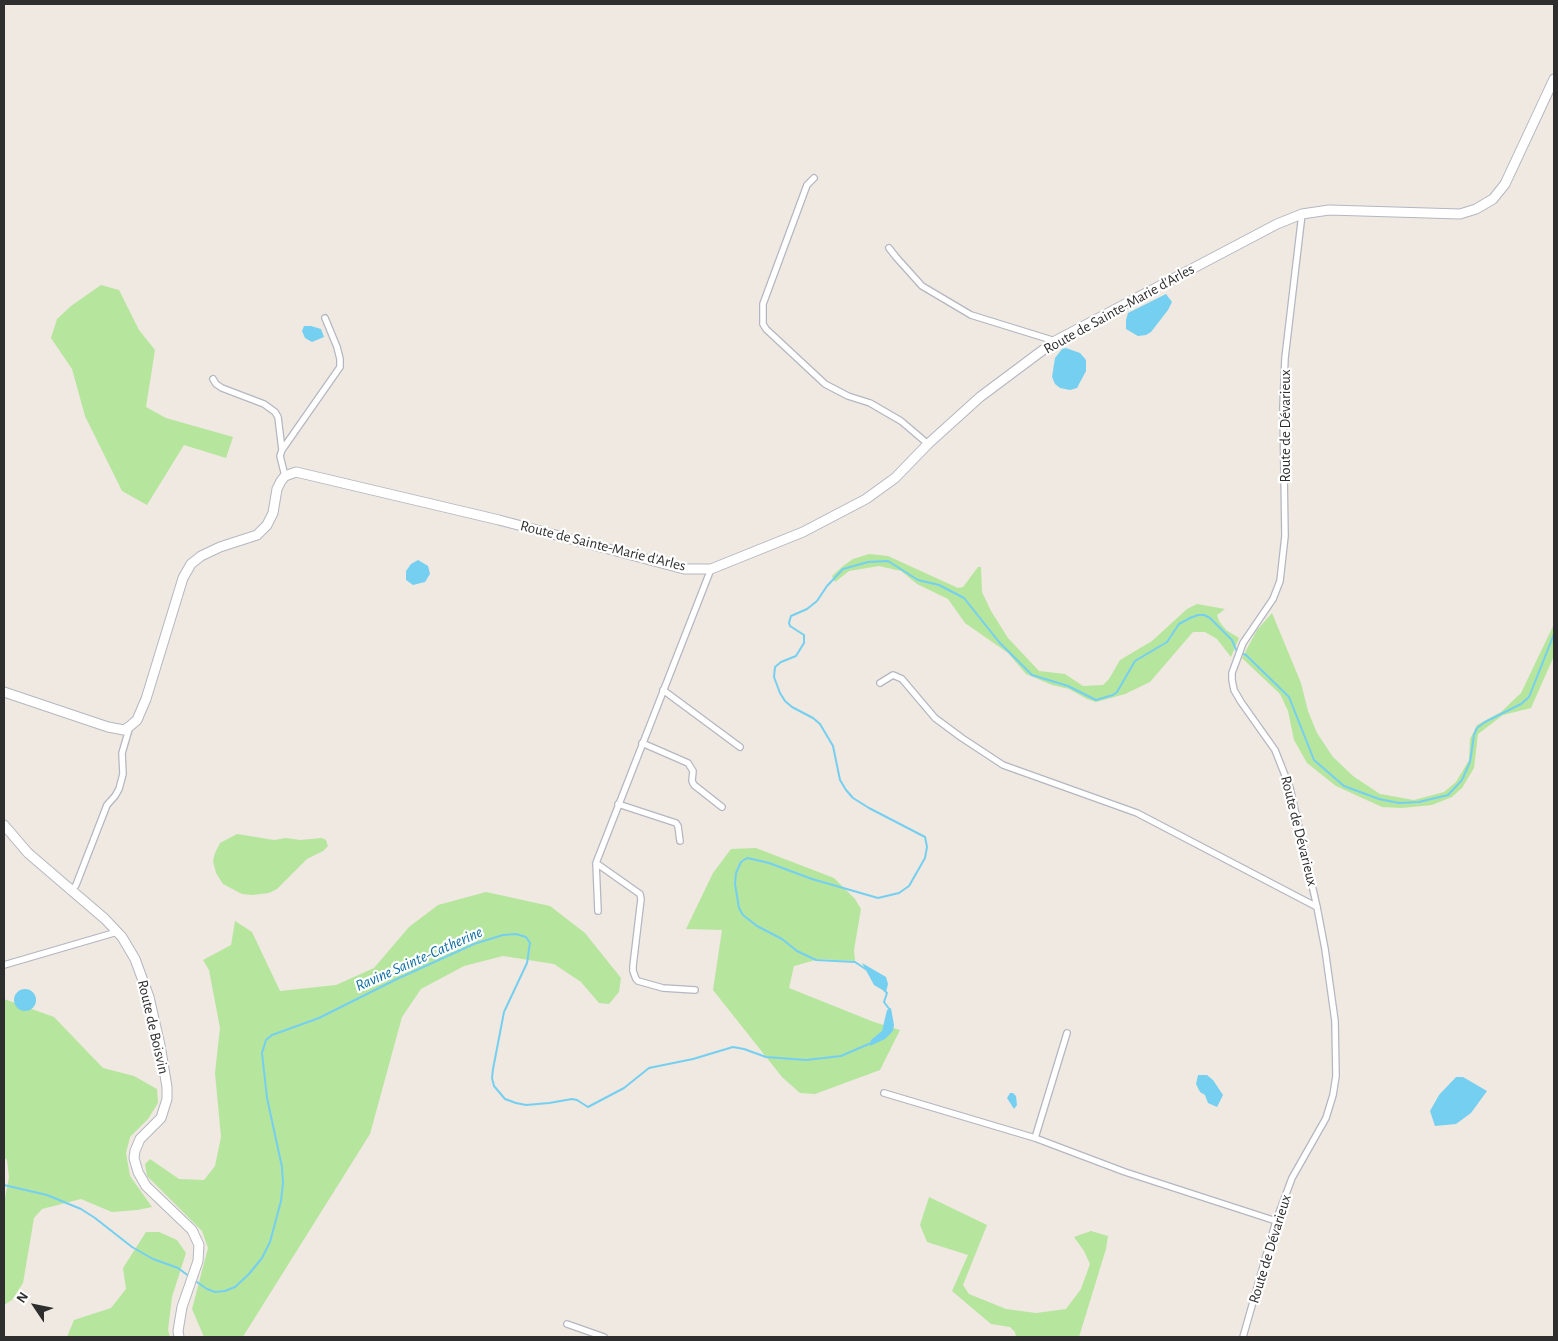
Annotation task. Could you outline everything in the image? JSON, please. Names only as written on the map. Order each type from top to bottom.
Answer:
[{"type":"main road","name":"Route de Sainte-Marie d'Arles","points":[[285,476],[296,472],[499,520],[684,569],[711,569],[803,532],[866,499],[895,478],[928,444],[980,397],[1055,341],[1277,224],[1302,214],[1329,210],[1460,214],[1493,200],[1505,184],[1554,80]]},
{"type":"main road","points":[[4,692],[108,728],[124,730],[130,726],[137,720],[146,699],[183,578],[192,564],[201,556],[220,547],[257,535],[267,525],[273,513],[277,489],[285,476]]},
{"type":"main road","name":"Route de Boisvin","points":[[4,825],[28,853],[105,919],[117,932],[129,947],[135,959],[149,997],[160,1045],[167,1087],[167,1099],[164,1112],[158,1123],[140,1139],[137,1145],[135,1165],[141,1178],[150,1190],[196,1235],[199,1244],[198,1261],[187,1291],[180,1319],[179,1337]]},
{"type":"street","points":[[814,178],[807,185],[763,304],[763,324],[766,329],[825,384],[848,396],[870,403],[901,421],[928,444]]},
{"type":"street","name":"Route de Dévarieux","points":[[1244,1337],[1276,1221],[1292,1178],[1326,1118],[1336,1076],[1335,1021],[1318,907],[1290,788],[1275,750],[1234,690],[1232,673],[1243,643],[1273,599],[1280,581],[1285,536],[1283,407],[1285,358],[1302,214]]},
{"type":"street","points":[[889,248],[922,286],[971,315],[1055,341]]},
{"type":"street","points":[[285,476],[280,456],[282,450],[340,367],[337,347],[325,318]]},
{"type":"street","points":[[213,379],[222,388],[264,404],[275,412],[278,417],[282,450]]},
{"type":"street","points":[[598,911],[596,862],[711,569]]},
{"type":"street","points":[[880,683],[893,675],[902,679],[935,718],[1003,765],[1137,813],[1318,907]]},
{"type":"street","points":[[663,690],[740,747]]},
{"type":"street","points":[[72,890],[76,885],[107,805],[119,790],[123,774],[122,753],[130,726]]},
{"type":"street","points":[[642,743],[688,763],[693,771],[692,781],[694,785],[722,807]]},
{"type":"street","points":[[618,804],[676,823],[680,841]]},
{"type":"street","points":[[596,862],[640,894],[642,899],[633,966],[636,979],[662,988],[695,990]]},
{"type":"street","points":[[4,966],[117,932]]},
{"type":"street","points":[[1035,1138],[1066,1033]]},
{"type":"street","points":[[884,1092],[1035,1138],[1126,1172],[1276,1221]]},
{"type":"street","points":[[567,1324],[604,1337]]},
{"type":"green space","points":[[101,285],[119,290],[139,330],[155,350],[146,407],[166,418],[233,437],[226,458],[184,445],[147,505],[122,491],[85,416],[72,369],[51,338],[57,319],[71,306]]},
{"type":"green space","points":[[869,554],[888,556],[958,588],[963,587],[978,567],[981,567],[982,592],[991,611],[1008,638],[1039,671],[1065,674],[1083,686],[1103,685],[1109,679],[1120,660],[1152,641],[1187,609],[1197,604],[1225,609],[1217,615],[1219,621],[1226,630],[1239,638],[1231,657],[1217,639],[1205,632],[1193,632],[1150,682],[1125,694],[1096,702],[1069,689],[1052,685],[1026,674],[1008,653],[965,623],[948,599],[917,584],[901,571],[879,566],[849,571],[835,582],[832,576],[843,566],[853,559]]},
{"type":"green space","points":[[1272,613],[1301,683],[1308,711],[1317,733],[1333,757],[1353,776],[1380,794],[1414,800],[1444,792],[1456,782],[1469,760],[1470,739],[1477,725],[1501,712],[1521,693],[1554,624],[1554,656],[1531,708],[1503,715],[1478,734],[1474,768],[1462,788],[1452,797],[1432,805],[1402,808],[1382,807],[1336,786],[1307,763],[1294,740],[1288,711],[1280,694],[1242,658],[1257,630]]},
{"type":"green space","points":[[237,834],[274,840],[322,838],[326,840],[328,846],[323,851],[307,859],[277,889],[269,893],[242,894],[223,884],[216,873],[213,861],[220,843]]},
{"type":"green space","points":[[756,848],[834,878],[855,899],[861,909],[854,950],[855,961],[819,959],[794,966],[789,988],[874,1022],[900,1030],[880,1070],[815,1094],[800,1093],[782,1077],[713,990],[722,930],[686,929],[713,873],[731,849]]},
{"type":"green space","points":[[486,892],[550,906],[585,933],[621,978],[619,992],[609,1004],[599,1003],[581,982],[554,964],[503,956],[464,966],[421,989],[402,1017],[370,1134],[244,1335],[242,1337],[204,1337],[192,1309],[208,1248],[202,1231],[147,1176],[145,1164],[150,1159],[179,1179],[204,1180],[215,1166],[221,1137],[215,1073],[220,1028],[209,970],[203,960],[231,945],[235,921],[252,932],[280,991],[336,985],[374,968],[409,927],[438,905]]},
{"type":"green space","points":[[4,999],[54,1017],[103,1068],[134,1076],[157,1089],[158,1103],[148,1119],[130,1137],[126,1153],[130,1176],[152,1207],[112,1212],[81,1199],[42,1209],[34,1218],[23,1283],[12,1300],[4,1305],[4,1203],[9,1177],[7,1160],[4,1157]]},
{"type":"green space","points":[[929,1197],[987,1225],[963,1285],[969,1294],[1006,1309],[1036,1313],[1066,1309],[1081,1289],[1090,1264],[1074,1237],[1091,1231],[1108,1236],[1106,1249],[1079,1337],[1016,1337],[1015,1332],[1010,1327],[991,1324],[952,1291],[968,1255],[927,1242],[920,1225]]},
{"type":"green space","points":[[146,1232],[159,1232],[177,1240],[186,1253],[172,1297],[168,1330],[170,1337],[67,1337],[74,1320],[111,1308],[126,1289],[123,1268]]},
{"type":"water","points":[[1166,294],[1172,302],[1151,332],[1138,336],[1126,329],[1128,313]]},
{"type":"water","points":[[304,326],[321,329],[324,337],[312,342],[305,338],[302,331]]},
{"type":"water","points":[[1066,348],[1080,353],[1086,360],[1086,371],[1077,388],[1070,390],[1060,388],[1055,384],[1052,377],[1055,358],[1062,349]]},
{"type":"water","points":[[418,560],[428,566],[430,574],[425,582],[413,585],[406,580],[406,571],[411,564]]},
{"type":"water","points":[[862,963],[886,977],[888,984],[886,992],[874,985]]},
{"type":"water","points":[[21,989],[29,989],[36,996],[36,1004],[29,1011],[21,1011],[14,1004],[14,996]]},
{"type":"water","points":[[891,1008],[894,1025],[893,1031],[885,1039],[870,1046],[871,1040],[882,1031],[887,1010]]},
{"type":"water","points":[[1198,1075],[1207,1075],[1213,1080],[1223,1095],[1217,1107],[1208,1103],[1205,1095],[1200,1092],[1196,1084]]},
{"type":"water","points":[[1456,1077],[1463,1077],[1487,1091],[1471,1113],[1456,1124],[1435,1126],[1430,1111],[1439,1095]]},
{"type":"water","points":[[1010,1093],[1016,1096],[1017,1105],[1014,1109],[1007,1098]]},
{"type":"waterway","name":"Ravine Sainte-Catherine","points":[[867,970],[855,962],[816,960],[797,951],[782,939],[757,926],[743,915],[739,908],[735,884],[736,873],[741,862],[747,858],[769,863],[812,879],[878,898],[899,893],[909,886],[925,858],[927,847],[925,837],[869,808],[853,798],[846,790],[840,780],[833,746],[820,724],[785,701],[774,677],[775,667],[781,662],[796,656],[804,643],[804,635],[790,626],[791,616],[807,609],[817,601],[827,586],[843,569],[868,562],[888,561],[918,580],[939,585],[964,598],[999,642],[1032,675],[1068,686],[1096,700],[1117,692],[1135,661],[1167,642],[1179,624],[1198,615],[1204,615],[1210,618],[1232,640],[1237,652],[1246,655],[1289,697],[1314,760],[1344,786],[1379,799],[1399,803],[1419,802],[1448,795],[1462,780],[1470,762],[1474,735],[1477,728],[1521,704],[1529,697],[1554,634]]},
{"type":"waterway","name":"Ravine Sainte-Catherine","points":[[194,1280],[215,1292],[235,1287],[262,1258],[270,1242],[281,1201],[283,1183],[282,1167],[267,1098],[262,1053],[266,1040],[272,1035],[319,1018],[397,979],[474,944],[503,935],[516,934],[526,937],[530,943],[527,963],[504,1012],[492,1078],[494,1086],[505,1099],[516,1103],[526,1105],[572,1099],[588,1107],[624,1088],[649,1068],[693,1059],[733,1047],[766,1057],[806,1060],[841,1056],[871,1043]]},
{"type":"waterway","name":"Ravine Sainte-Catherine","points":[[884,990],[887,993],[884,1002],[890,1010]]},
{"type":"waterway","name":"Ravine Sainte-Catherine","points":[[4,1185],[47,1195],[81,1209],[132,1247],[153,1259],[178,1268],[190,1277]]}]
